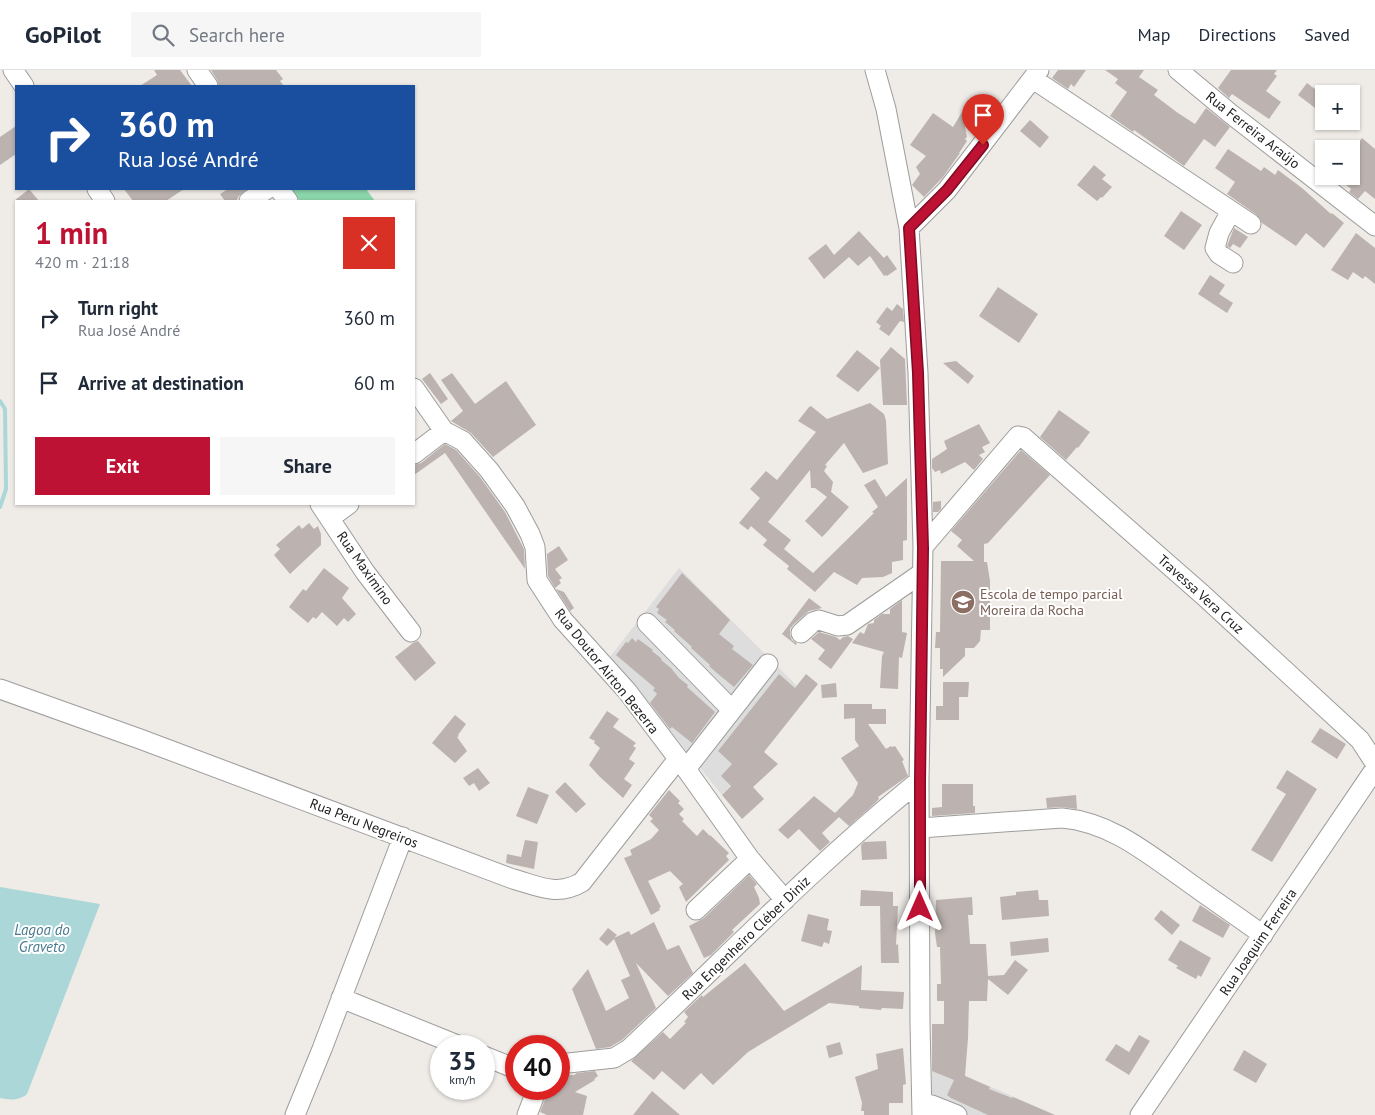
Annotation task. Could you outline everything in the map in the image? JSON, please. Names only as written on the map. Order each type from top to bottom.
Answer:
[{"type":"street","points":[[13,70],[23,85]]},
{"type":"street","points":[[197,70],[207,85]]},
{"type":"street","points":[[875,70],[886,109],[909,228],[918,373],[923,548],[920,782],[922,1109],[932,1105],[957,1115]]},
{"type":"street","name":"Rua Ferreira Araújo","points":[[1178,70],[1231,114],[1375,226]]},
{"type":"street","points":[[909,228],[947,190],[1036,74],[1251,224]]},
{"type":"street","points":[[250,200],[266,190]]},
{"type":"street","points":[[1230,211],[1219,233],[1215,248],[1219,254],[1233,263]]},
{"type":"street","name":"Rua Doutor Airton Bezerra","points":[[415,389],[444,431],[462,442],[489,470],[515,506],[535,547],[537,580],[563,620],[627,691],[750,859],[785,900]]},
{"type":"street","points":[[415,453],[444,431]]},
{"type":"street","name":"Travessa Vera Cruz","points":[[923,548],[1018,436],[1023,437],[1210,602],[1360,740],[1375,763]]},
{"type":"street","points":[[325,511],[346,505]]},
{"type":"street","name":"Rua Maximino","points":[[325,511],[365,572],[411,632]]},
{"type":"street","points":[[801,633],[813,622],[819,620],[838,626],[847,624],[922,573]]},
{"type":"street","points":[[646,623],[732,710]]},
{"type":"street","name":"Rua Peru Negreiros","points":[[0,689],[140,739],[513,879],[554,890],[565,890],[572,888],[585,878],[682,764],[732,710],[768,664]]},
{"type":"street","name":"Rua Joaquim Ferreira","points":[[1140,1115],[1375,769]]},
{"type":"street","name":"Rua Engenheiro Cléber Diniz","points":[[570,1063],[602,1060],[621,1055],[666,1015],[785,900],[897,800],[920,782]]},
{"type":"street","points":[[920,828],[1062,818],[1076,819],[1111,831],[1136,845],[1263,935]]},
{"type":"street","points":[[295,1115],[402,837]]},
{"type":"street","points":[[696,910],[750,859]]},
{"type":"street","points":[[341,998],[433,1035]]},
{"type":"street","points":[[527,1115],[533,1100]]},
{"type":"shaded area","points":[[679,568],[808,697],[722,795],[610,657]]},
{"type":"shaded area","points":[[932,1061],[1055,1115],[932,1115]]},
{"type":"green space","points":[[293,190],[367,190],[374,200],[299,200]]},
{"type":"water","name":"Lagoa do Graveto","points":[[0,887],[100,904],[27,1094],[21,1098],[14,1099],[0,1098]]},
{"type":"building","points":[[154,70],[180,70],[191,85],[142,85],[157,75]]},
{"type":"building","points":[[211,70],[276,70],[283,79],[280,81],[283,85],[219,85]]},
{"type":"building","points":[[1058,70],[1086,70],[1074,87],[1071,84],[1068,89],[1052,78]]},
{"type":"building","points":[[1105,70],[1144,70],[1139,77],[1158,90],[1154,95],[1178,113],[1195,124],[1206,108],[1230,127],[1215,147],[1204,139],[1184,166],[1134,130],[1133,132],[1110,116],[1127,92],[1115,83],[1118,79]]},
{"type":"building","points":[[1231,70],[1277,70],[1274,74],[1277,76],[1266,91],[1281,102],[1269,119],[1232,94],[1229,98],[1218,88]]},
{"type":"building","points":[[1307,83],[1315,89],[1315,108],[1298,95]]},
{"type":"building","points":[[962,112],[967,137],[965,139],[967,141],[943,177],[924,197],[912,185],[920,174],[916,167],[926,156],[910,145],[933,113],[953,127]]},
{"type":"building","points":[[1030,120],[1049,137],[1040,148],[1020,131]]},
{"type":"building","points":[[15,127],[15,155],[0,165],[0,137]]},
{"type":"building","points":[[1362,138],[1375,149],[1375,199],[1365,191],[1358,199],[1349,192],[1351,189],[1346,185],[1360,185],[1360,141]]},
{"type":"building","points":[[1228,149],[1261,171],[1264,167],[1275,175],[1278,170],[1344,223],[1324,248],[1306,233],[1296,246],[1262,223],[1257,215],[1227,194],[1235,182],[1215,168]]},
{"type":"building","points":[[1094,165],[1106,175],[1102,179],[1112,187],[1097,201],[1077,185]]},
{"type":"building","points":[[30,190],[38,200],[15,200]]},
{"type":"building","points":[[125,190],[182,190],[168,200],[132,200]]},
{"type":"building","points":[[226,190],[246,190],[237,200],[224,200],[220,194]]},
{"type":"building","points":[[1181,211],[1202,225],[1184,250],[1164,236]]},
{"type":"building","points":[[1234,228],[1248,237],[1240,248],[1233,244],[1230,248],[1227,246]]},
{"type":"building","points":[[859,231],[884,258],[887,255],[897,269],[884,276],[870,256],[858,266],[849,257],[824,279],[808,258],[826,244],[834,255]]},
{"type":"building","points":[[1356,233],[1375,248],[1375,284],[1365,276],[1363,279],[1353,272],[1348,280],[1331,270]]},
{"type":"building","points":[[1210,275],[1225,285],[1219,294],[1233,303],[1227,313],[1198,294]]},
{"type":"building","points":[[998,287],[1038,314],[1019,343],[979,316]]},
{"type":"building","points":[[897,304],[903,309],[904,322],[900,321],[889,336],[879,329],[881,326],[876,322],[887,307],[892,311]]},
{"type":"building","points":[[891,347],[905,359],[907,405],[883,405],[880,360]]},
{"type":"building","points":[[857,350],[880,368],[858,392],[836,376]]},
{"type":"building","points":[[956,361],[974,376],[968,384],[943,363]]},
{"type":"building","points":[[430,373],[448,399],[441,404],[422,379]]},
{"type":"building","points":[[452,373],[475,404],[506,381],[536,425],[493,457],[471,433],[451,421],[463,411],[441,380]]},
{"type":"building","points":[[870,403],[884,414],[888,464],[863,473],[844,443],[825,465],[827,466],[824,471],[833,482],[831,492],[849,507],[827,532],[822,537],[805,521],[827,497],[815,488],[811,488],[810,470],[768,522],[791,540],[784,549],[813,573],[878,507],[864,485],[875,479],[886,497],[907,478],[907,540],[903,541],[903,560],[892,562],[892,573],[883,577],[862,578],[857,585],[834,572],[815,592],[787,569],[789,566],[763,545],[767,540],[751,526],[748,530],[739,523],[760,498],[750,489],[766,471],[777,480],[816,432],[798,421],[809,407],[811,406],[827,419]]},
{"type":"building","points":[[1059,410],[1090,432],[1066,460],[1040,437]]},
{"type":"building","points":[[979,424],[990,443],[982,447],[985,452],[979,455],[983,459],[974,470],[965,462],[941,474],[940,470],[935,472],[932,468],[932,459],[947,449],[944,441]]},
{"type":"building","points":[[445,444],[456,450],[480,477],[505,512],[524,549],[525,569],[445,453],[415,474],[415,465],[421,463]]},
{"type":"building","points":[[1021,450],[1050,475],[988,543],[984,544],[984,562],[987,562],[990,581],[990,630],[981,630],[980,641],[974,648],[965,648],[965,656],[943,677],[943,669],[940,669],[940,648],[935,648],[936,632],[940,632],[941,561],[974,561],[957,546],[962,540],[951,531]]},
{"type":"building","points":[[941,501],[941,509],[938,512],[933,512],[933,502]]},
{"type":"building","points":[[309,523],[314,529],[318,526],[321,534],[321,545],[290,574],[274,555],[280,549],[276,545],[299,525],[302,529]]},
{"type":"building","points":[[559,546],[568,560],[555,569],[562,578],[559,580],[561,583],[555,588],[548,576],[547,554]]},
{"type":"building","points":[[324,568],[349,588],[342,598],[356,614],[348,622],[344,618],[337,626],[322,612],[316,619],[313,617],[308,623],[289,607],[303,589],[306,591]]},
{"type":"building","points":[[682,573],[730,620],[719,634],[734,646],[732,649],[753,665],[734,687],[709,666],[665,622],[667,620],[657,613],[659,609],[656,607]]},
{"type":"building","points":[[556,589],[564,592],[574,608],[570,611]]},
{"type":"building","points":[[809,598],[822,608],[809,611],[790,629],[790,635],[792,640],[797,643],[796,645],[782,634]]},
{"type":"building","points":[[902,600],[902,632],[907,633],[902,658],[899,657],[898,689],[880,688],[882,656],[884,652],[852,643],[860,632],[864,634],[868,624],[874,623],[874,620],[882,614],[890,614],[890,609]]},
{"type":"building","points":[[819,632],[840,640],[848,636],[853,639],[831,669],[818,659],[825,650],[811,639]]},
{"type":"building","points":[[632,638],[636,642],[638,639],[653,650],[688,685],[687,687],[715,712],[692,743],[672,727],[670,729],[650,703],[657,694],[653,690],[655,688],[616,655],[626,642],[628,643]]},
{"type":"building","points":[[418,641],[436,663],[415,681],[395,657]]},
{"type":"building","points":[[779,674],[795,688],[806,674],[818,684],[764,752],[778,764],[753,787],[764,799],[742,819],[722,795],[731,786],[721,776],[732,764],[718,751]]},
{"type":"building","points":[[943,682],[969,682],[968,697],[959,697],[959,720],[936,720],[936,706],[943,706]]},
{"type":"building","points":[[836,683],[837,697],[822,698],[821,685]]},
{"type":"building","points":[[844,704],[872,704],[872,709],[886,709],[886,724],[868,724],[886,749],[895,746],[904,760],[902,761],[908,776],[878,797],[879,799],[874,804],[849,826],[839,817],[822,833],[830,842],[820,851],[799,829],[788,839],[778,830],[814,796],[835,813],[853,795],[858,783],[841,758],[859,746],[855,740],[855,718],[844,719]]},
{"type":"building","points":[[607,711],[619,719],[613,727],[636,743],[633,746],[636,748],[629,759],[635,763],[624,779],[632,785],[623,798],[589,765],[600,748],[594,743],[595,741],[589,738]]},
{"type":"building","points":[[455,715],[466,724],[457,737],[467,751],[455,763],[432,743]]},
{"type":"building","points":[[1320,728],[1346,744],[1337,759],[1311,742]]},
{"type":"building","points":[[478,768],[490,783],[479,791],[474,783],[469,786],[463,778]]},
{"type":"building","points":[[1287,770],[1317,789],[1272,862],[1251,850],[1286,794],[1276,788]]},
{"type":"building","points":[[565,782],[586,804],[576,813],[555,792]]},
{"type":"building","points":[[942,784],[973,784],[973,806],[975,806],[975,813],[932,816],[932,808],[942,807]]},
{"type":"building","points":[[528,787],[549,795],[537,824],[516,816]]},
{"type":"building","points":[[669,790],[680,801],[678,803],[684,809],[679,814],[684,819],[682,821],[697,836],[703,829],[729,853],[726,856],[729,860],[686,902],[679,887],[683,884],[670,871],[648,881],[661,907],[659,908],[660,910],[651,915],[624,858],[632,855],[630,850],[651,839],[659,830],[650,821],[653,819],[649,815]]},
{"type":"building","points":[[1076,795],[1077,809],[1047,808],[1046,798]]},
{"type":"building","points":[[525,840],[538,842],[534,869],[506,863],[507,854],[521,857]]},
{"type":"building","points":[[886,841],[887,859],[862,860],[861,845],[864,842]]},
{"type":"building","points":[[749,875],[757,884],[754,887],[760,904],[732,930],[734,932],[711,955],[704,958],[689,926],[704,918]]},
{"type":"building","points":[[861,890],[893,892],[893,906],[898,906],[896,945],[898,944],[899,963],[881,963],[880,906],[860,906]]},
{"type":"building","points":[[1038,890],[1039,900],[1048,900],[1049,916],[1002,920],[1000,897],[1016,895],[1016,892]]},
{"type":"building","points":[[972,897],[973,915],[968,915],[970,944],[986,944],[988,976],[1004,975],[1015,960],[1028,970],[1008,995],[988,979],[987,1001],[969,1001],[965,1076],[990,1087],[989,1089],[1055,1115],[988,1115],[947,1095],[954,1080],[932,1071],[932,1024],[944,1024],[944,1001],[937,1001],[937,984],[941,984],[940,947],[937,947],[935,933],[936,900]]},
{"type":"building","points":[[1200,905],[1230,925],[1223,938],[1192,921]]},
{"type":"building","points":[[1161,910],[1180,925],[1172,935],[1154,919]]},
{"type":"building","points":[[808,914],[829,919],[827,930],[832,931],[829,944],[824,942],[822,947],[801,941]]},
{"type":"building","points":[[654,922],[667,950],[679,945],[693,973],[668,996],[636,963],[656,1008],[622,1040],[610,1047],[596,1049],[572,989],[588,969],[606,1011],[629,998],[621,980],[630,976],[614,939],[607,946],[599,939],[608,928],[617,935],[614,938],[629,931],[631,935]]},
{"type":"building","points":[[1048,938],[1049,952],[1011,956],[1010,942]]},
{"type":"building","points":[[1180,940],[1211,958],[1201,977],[1198,975],[1196,979],[1176,968],[1178,966],[1168,960]]},
{"type":"building","points":[[745,963],[784,1011],[862,965],[861,990],[904,992],[903,1009],[882,1008],[881,1010],[829,1003],[748,1052],[713,1085],[701,1073],[684,1090],[662,1071],[654,1080],[631,1061],[663,1032],[670,1039],[686,1023],[684,1022],[688,1017],[684,1012],[702,995],[703,997]]},
{"type":"building","points":[[1139,1035],[1150,1041],[1129,1075],[1105,1060],[1116,1044],[1129,1052]]},
{"type":"building","points":[[840,1042],[843,1054],[829,1058],[826,1046]]},
{"type":"building","points":[[903,1048],[906,1084],[903,1085],[903,1103],[889,1103],[889,1115],[864,1115],[864,1111],[861,1111],[862,1103],[855,1077],[878,1069],[876,1054]]},
{"type":"building","points":[[1244,1050],[1267,1064],[1256,1083],[1233,1070]]},
{"type":"building","points":[[595,1071],[598,1076],[595,1080],[575,1092],[587,1096],[583,1115],[547,1115],[540,1112],[545,1100],[570,1100],[570,1075]]},
{"type":"building","points":[[652,1091],[680,1115],[633,1115]]},
{"type":"waterway","points":[[0,401],[5,409],[6,489],[0,507]]},
{"type":"place","name":"Escola de tempo parcial Moreira da Rocha","points":[[963,602]]},
{"type":"route","points":[[920,907],[923,548],[918,373],[913,265],[909,228],[947,190],[983,145]]}]
